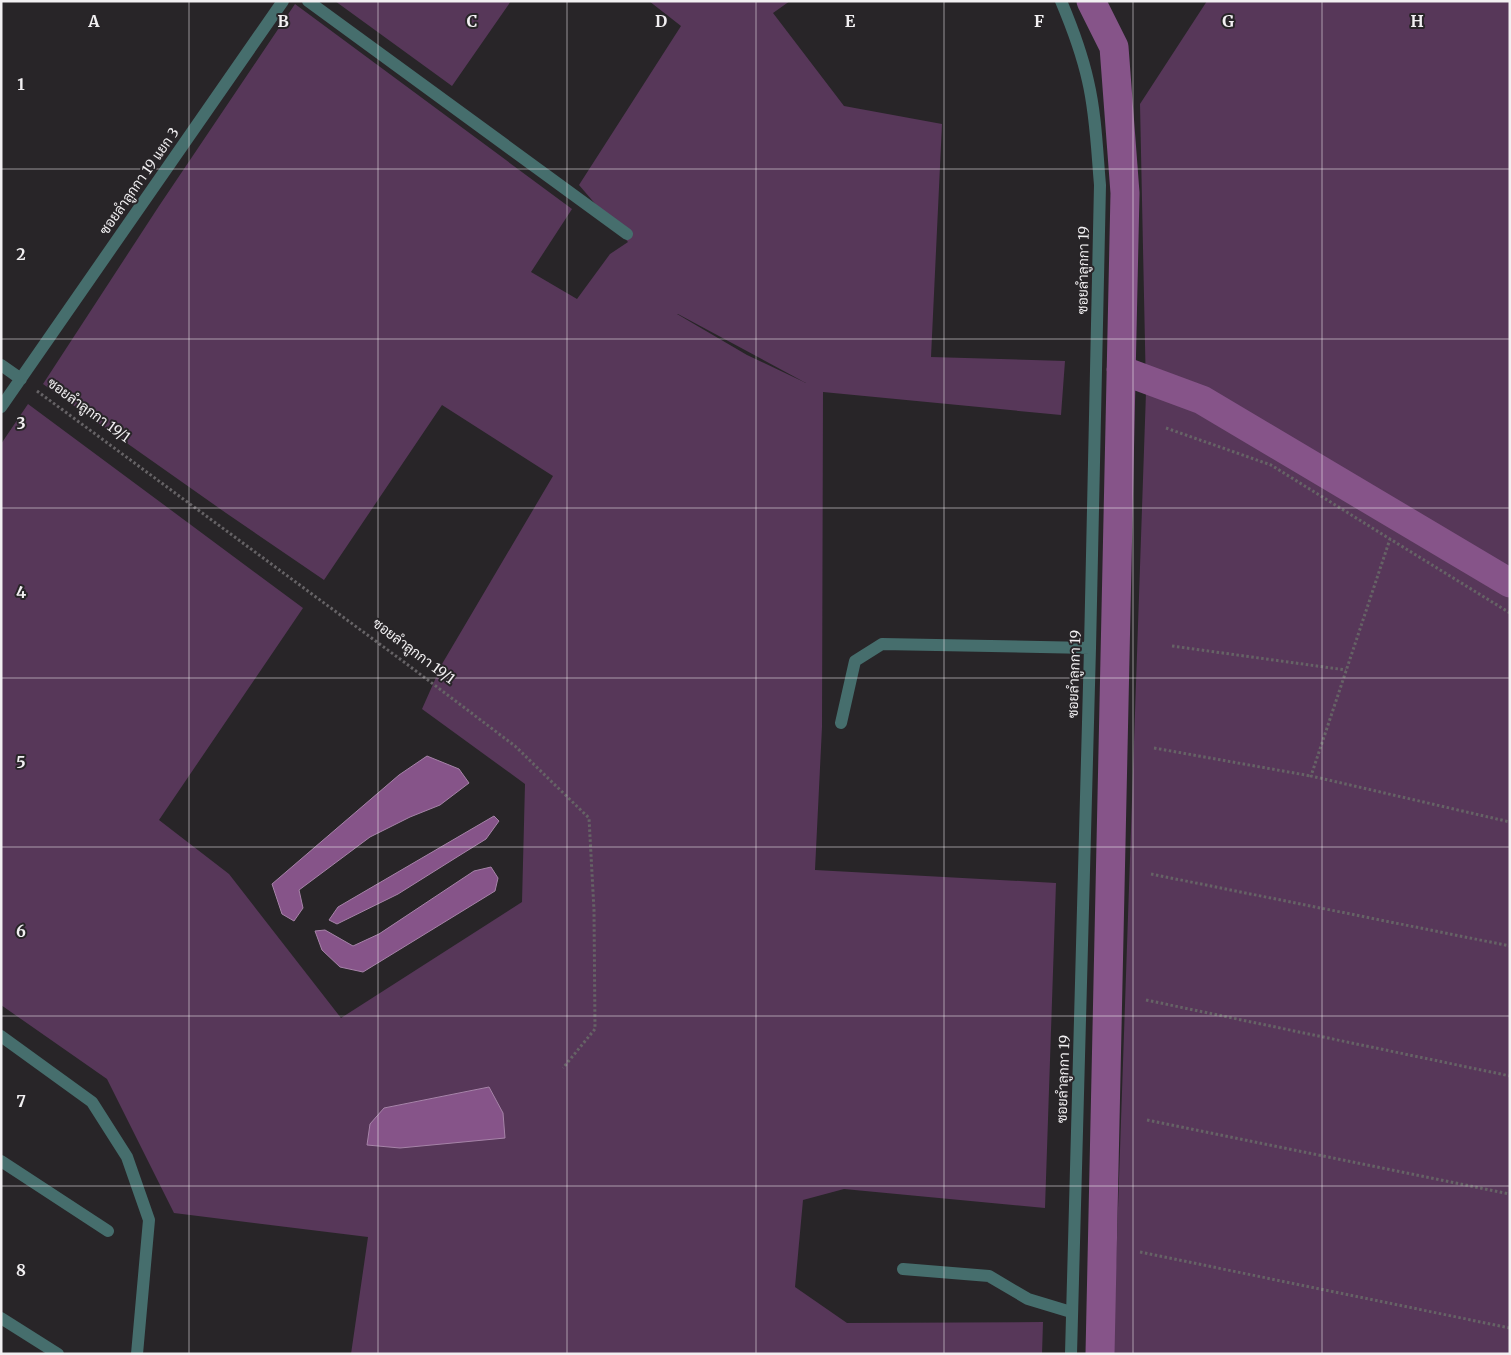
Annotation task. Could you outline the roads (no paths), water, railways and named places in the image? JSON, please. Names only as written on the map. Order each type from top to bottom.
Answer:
[{"type":"street","name":"ซอยลำลูกกา 19 แยก 3","points":[[1,407],[283,1]]},
{"type":"street","points":[[308,1],[627,234]]},
{"type":"street","name":"ซอยลำลูกกา 19","points":[[1061,1],[1072,27],[1088,82],[1100,185],[1071,1354]]},
{"type":"street","points":[[1,365],[21,379]]},
{"type":"street","points":[[841,723],[856,661],[882,644],[1090,648]]},
{"type":"street","points":[[1,1036],[92,1102],[127,1156],[149,1220],[137,1354]]},
{"type":"street","points":[[1,1160],[108,1231]]},
{"type":"street","points":[[903,1269],[989,1276],[1028,1299],[1071,1312]]},
{"type":"street","points":[[1,1318],[58,1354]]},
{"type":"waterway","points":[[1091,1],[1114,47],[1125,193],[1100,1354]]},
{"type":"waterway","points":[[1121,370],[1202,400],[1510,583]]}]
